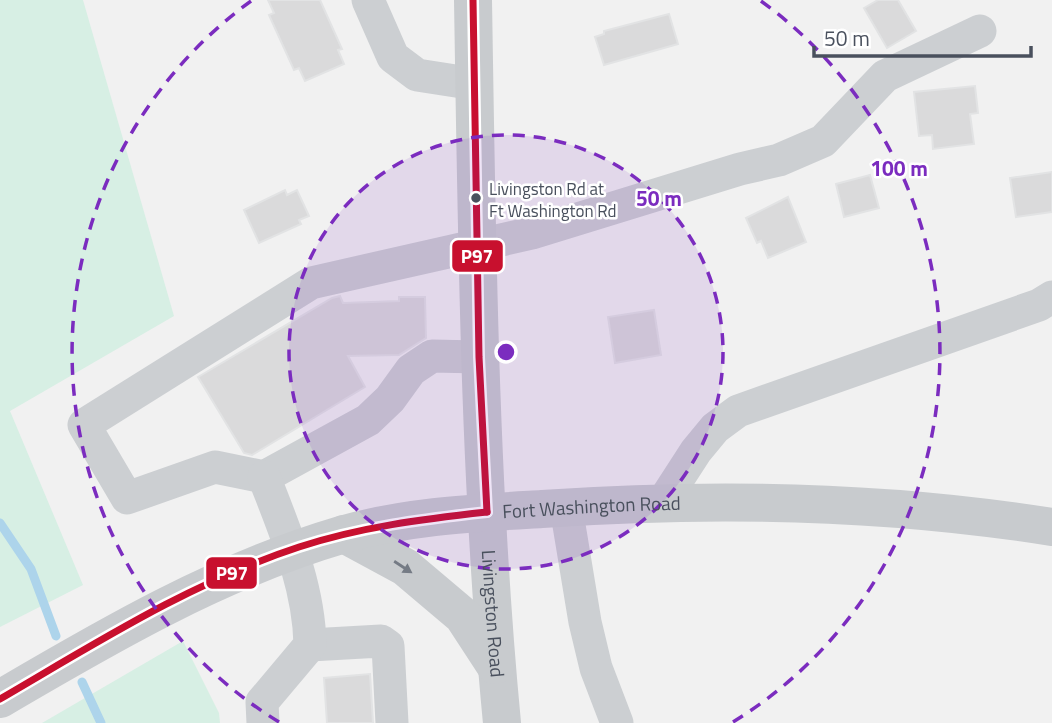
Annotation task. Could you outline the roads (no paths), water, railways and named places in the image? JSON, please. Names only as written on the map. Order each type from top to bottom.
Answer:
[{"type":"main road","name":"Livingston Road","points":[[473,0],[480,357],[502,723]]},
{"type":"main road","name":"Fort Washington Road","points":[[0,699],[146,616],[204,587],[293,550],[344,534],[406,520],[566,507],[726,502],[909,508],[1052,527]]},
{"type":"main road","points":[[344,534],[405,567],[463,615],[497,666]]},
{"type":"street","points":[[368,0],[393,57],[417,75],[475,84]]},
{"type":"street","points":[[480,357],[432,356],[411,370],[390,399],[368,420],[264,477],[215,467],[127,498],[84,425],[311,283],[532,233],[790,155],[822,141],[885,76],[980,31]]},
{"type":"street","points":[[663,502],[696,451],[715,428],[738,411],[1039,305],[1052,297]]},
{"type":"street","points":[[263,723],[262,702],[310,645],[310,619],[293,550],[264,477]]},
{"type":"street","points":[[566,507],[584,622],[596,668],[617,723]]},
{"type":"street","points":[[310,645],[381,641],[388,646],[391,723]]},
{"type":"waterway","points":[[0,523],[31,569],[56,636]]},
{"type":"waterway","points":[[82,682],[101,723]]},
{"type":"place","name":"Livingston Rd at Ft Washington Rd","points":[[476,198]]}]
